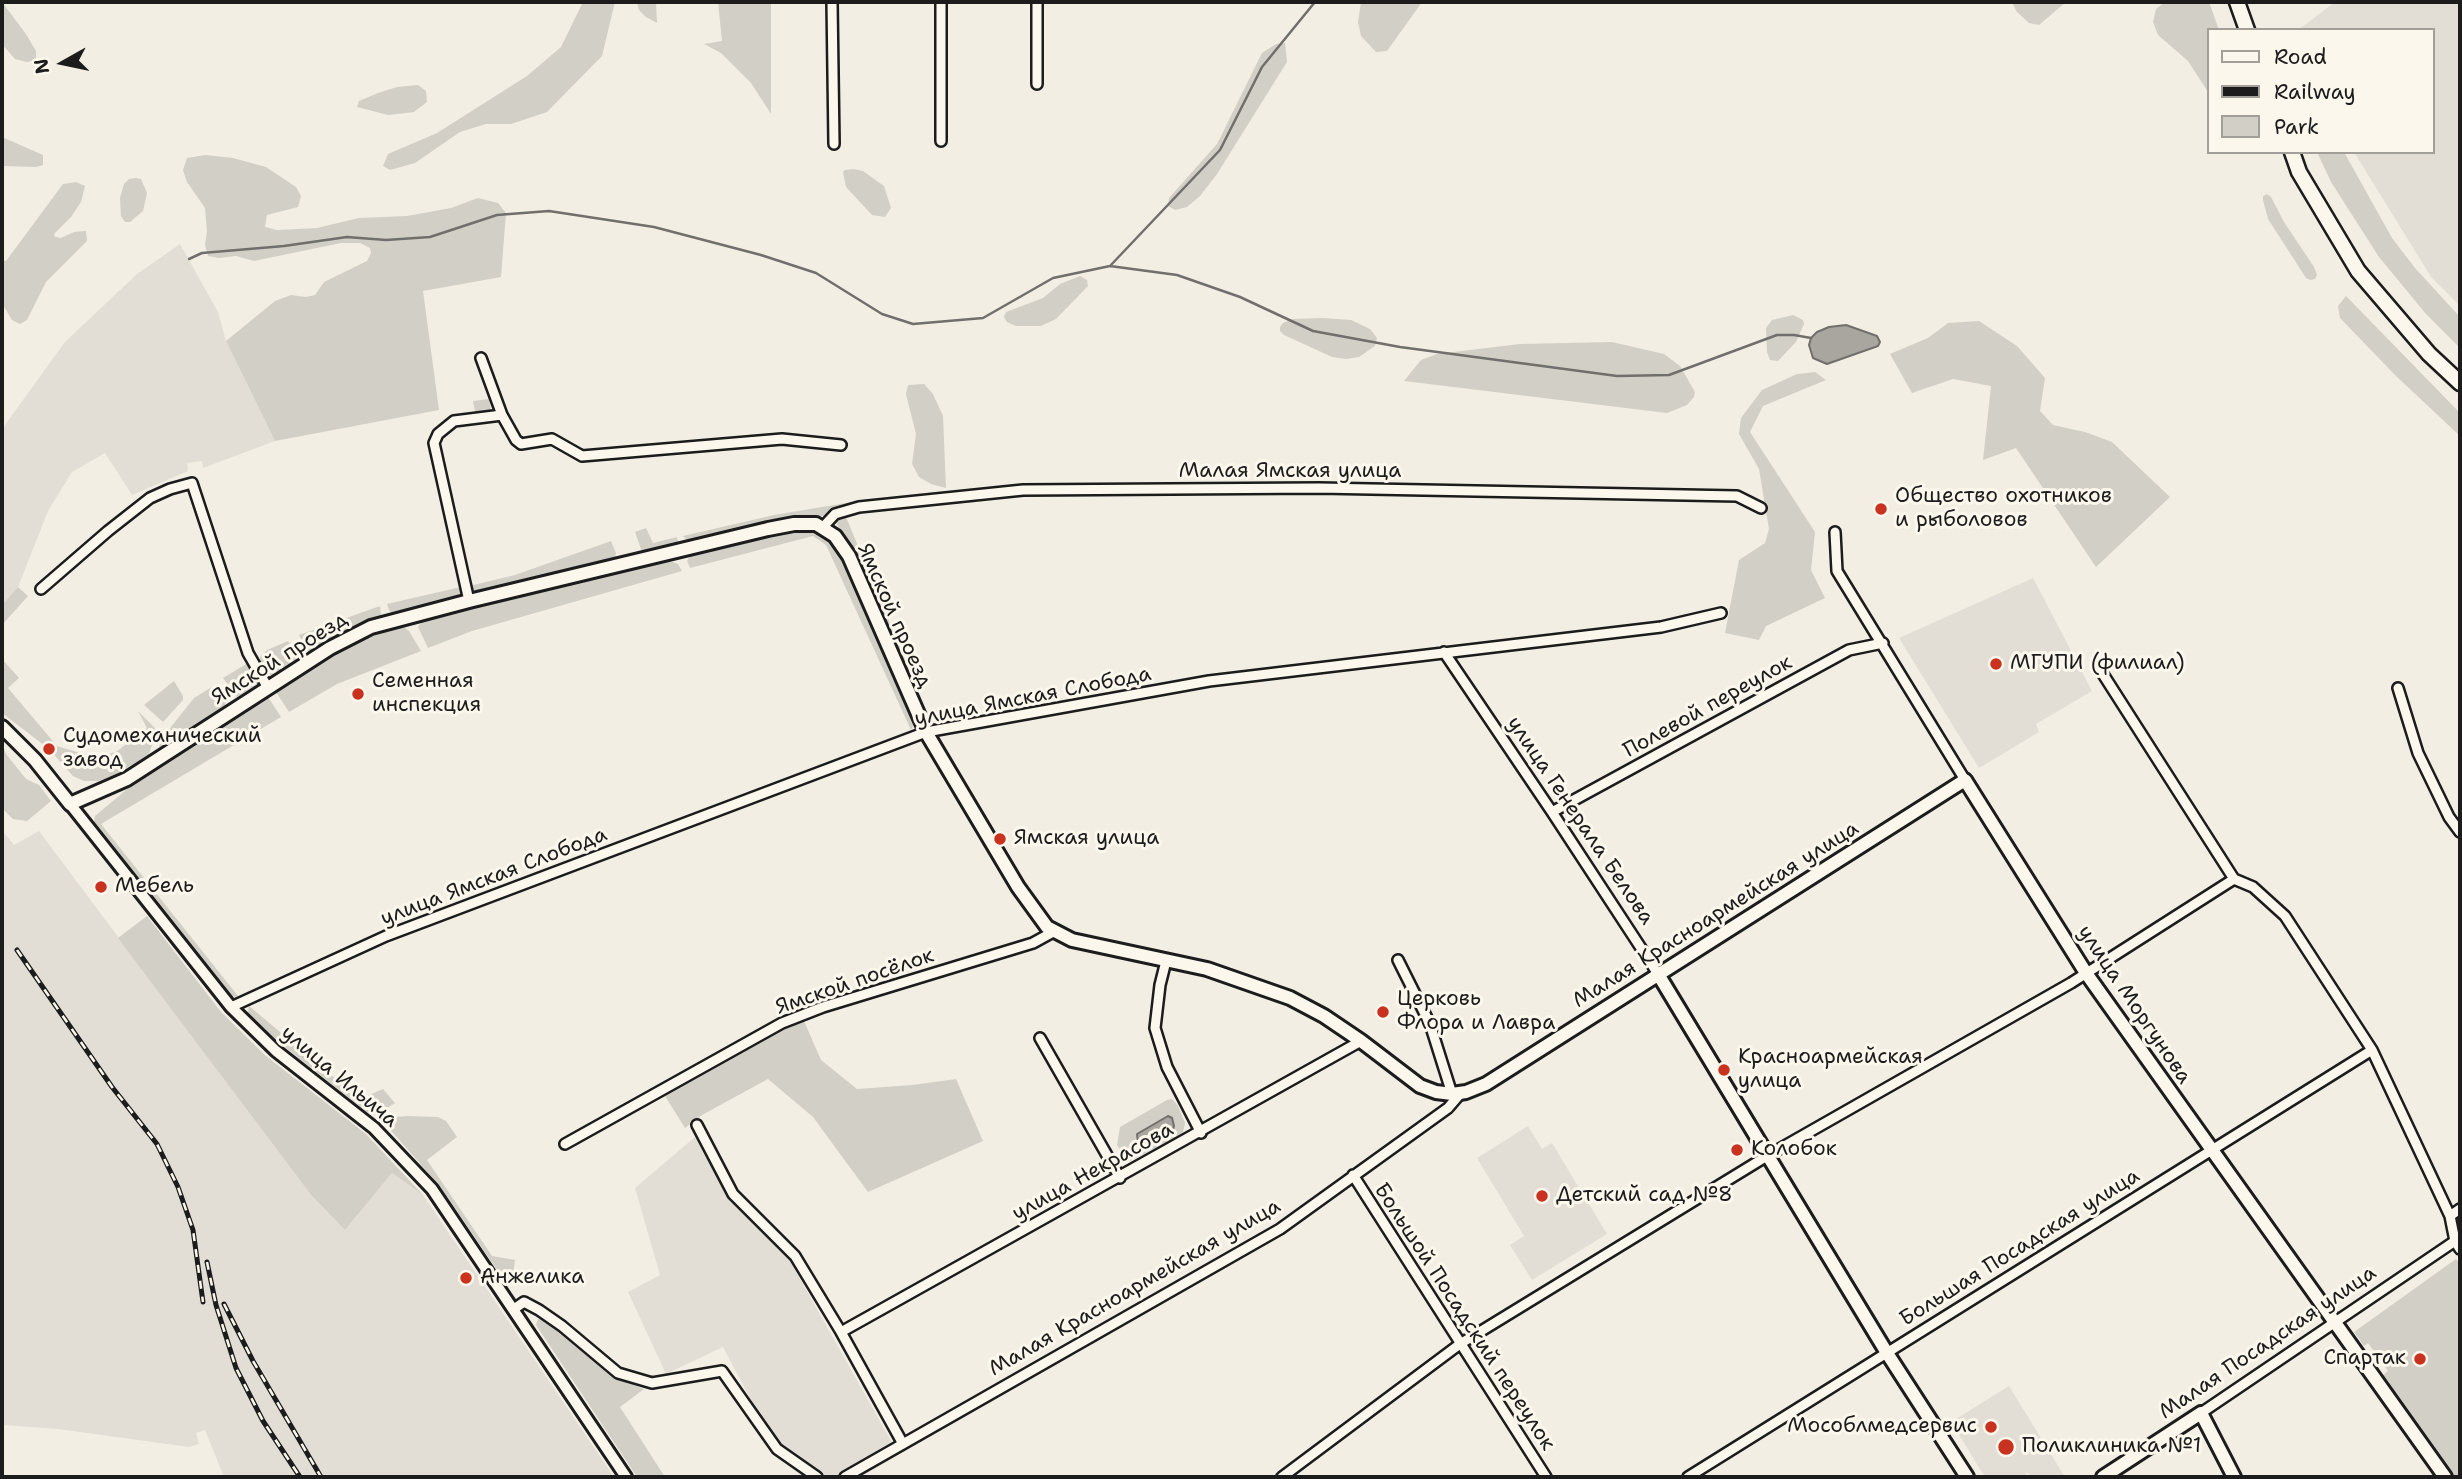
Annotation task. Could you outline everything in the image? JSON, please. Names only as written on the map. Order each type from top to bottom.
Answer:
[{"type":"main road","points":[[2237,2],[2246,28]]},
{"type":"main road","points":[[2293,154],[2299,172],[2358,271],[2430,354],[2460,383]]},
{"type":"main road","name":"Ямской проезд","points":[[70,804],[127,779],[330,648],[371,626],[777,527],[803,524],[823,527],[835,536],[849,556],[926,732],[1018,887],[1040,920],[1053,932]]},
{"type":"main road","name":"улица Ильича","points":[[2,727],[35,760],[70,804]]},
{"type":"main road","name":"улица Моргунова","points":[[1965,780],[2086,973],[2445,1477]]},
{"type":"main road","name":"Малая Красноармейская улица","points":[[1456,1094],[1486,1084],[1965,780]]},
{"type":"main road","points":[[1053,932],[1072,940],[1207,969],[1290,998],[1324,1016],[1361,1041],[1420,1086],[1436,1092],[1456,1094]]},
{"type":"main road","name":"улица Генерала Белова","points":[[1658,974],[1887,1353],[1967,1477]]},
{"type":"main road","points":[[2201,1413],[2234,1477]]},
{"type":"main road","name":"Малая Посадская улица","points":[[2104,1477],[2201,1413]]},
{"type":"street","points":[[832,2],[834,144]]},
{"type":"street","points":[[941,2],[941,141]]},
{"type":"street","points":[[1037,2],[1037,84]]},
{"type":"street","points":[[481,358],[502,415],[521,444],[552,439],[582,456],[782,439],[841,445]]},
{"type":"street","points":[[468,601],[434,443],[438,434],[454,421],[502,415]]},
{"type":"street","points":[[41,589],[150,498],[192,483],[248,653],[268,688]]},
{"type":"street","name":"Малая Ямская улица","points":[[823,527],[835,514],[859,507],[1023,490],[1319,488],[1737,496],[1761,508]]},
{"type":"street","name":"улица Моргунова","points":[[1835,532],[1837,571],[1965,780]]},
{"type":"street","name":"улица Ямская Слобода","points":[[231,1007],[386,936],[926,732],[1209,681],[1661,627],[1721,613]]},
{"type":"street","name":"Полевой переулок","points":[[1552,812],[1849,650],[1883,643]]},
{"type":"street","name":"улица Генерала Белова","points":[[1444,652],[1658,974]]},
{"type":"street","points":[[2101,671],[2234,878],[2253,887],[2285,916],[2372,1050],[2450,1216],[2458,1245]]},
{"type":"street","points":[[2398,688],[2418,753],[2449,817],[2460,832]]},
{"type":"street","name":"улица Ильича","points":[[70,804],[231,1007],[276,1051],[374,1128],[432,1189],[626,1477]]},
{"type":"street","points":[[1282,1477],[1461,1344],[1767,1156],[2086,973],[2234,878]]},
{"type":"street","name":"Ямской посёлок","points":[[565,1144],[782,1023],[823,1007],[1033,943],[1053,932]]},
{"type":"street","points":[[1398,960],[1430,1024],[1456,1094]]},
{"type":"street","points":[[1166,961],[1155,1028],[1167,1067],[1201,1133]]},
{"type":"street","points":[[1040,1038],[1120,1178]]},
{"type":"street","name":"улица Некрасова","points":[[841,1332],[1201,1133],[1361,1041]]},
{"type":"street","name":"Большая Посадская улица","points":[[1688,1477],[2372,1050]]},
{"type":"street","name":"Малая Красноармейская улица","points":[[845,1477],[1280,1230],[1448,1108],[1456,1094]]},
{"type":"street","points":[[697,1125],[733,1194],[795,1256],[903,1444]]},
{"type":"street","name":"Большой Посадский переулок","points":[[1353,1175],[1546,1477]]},
{"type":"street","points":[[2450,1216],[2460,1209]]},
{"type":"street","name":"Малая Посадская улица","points":[[2201,1413],[2333,1322],[2458,1245]]},
{"type":"street","points":[[514,1309],[524,1302],[539,1310],[618,1373],[652,1383],[722,1371],[777,1449],[817,1477]]},
{"type":"shaded area","points":[[2335,2],[2460,2],[2460,306],[2431,277],[2355,154],[2434,154],[2434,28],[2301,28]]},
{"type":"shaded area","points":[[180,244],[218,312],[226,341],[275,441],[203,468],[202,461],[187,463],[188,471],[132,495],[105,453],[72,472],[48,511],[18,587],[2,605],[2,432],[5,425],[65,342],[137,274]]},
{"type":"shaded area","points":[[1846,325],[1877,336],[1880,342],[1878,346],[1827,364],[1813,358],[1809,345],[1817,332]]},
{"type":"shaded area","name":"МГУПИ (филиал)","points":[[2033,578],[2092,691],[2036,724],[2039,732],[1979,768],[1899,638]]},
{"type":"shaded area","points":[[2,830],[14,845],[39,831],[311,1195],[345,1230],[392,1173],[423,1195],[614,1477],[224,1477],[205,1430],[196,1433],[199,1444],[189,1447],[58,1429],[2,1425]]},
{"type":"shaded area","points":[[1168,1116],[1172,1118],[1174,1126],[1172,1133],[1148,1146],[1138,1143],[1137,1134]]},
{"type":"shaded area","name":"Детский сад №8","points":[[1528,1126],[1542,1149],[1552,1143],[1607,1234],[1532,1280],[1510,1245],[1524,1236],[1477,1158]]},
{"type":"shaded area","points":[[695,1137],[728,1197],[790,1261],[895,1448],[845,1477],[817,1477],[777,1449],[723,1347],[666,1374],[628,1292],[660,1275],[635,1188]]},
{"type":"shaded area","name":"Поликлиника №1","points":[[2009,1386],[2065,1477],[2031,1477],[2028,1473],[2021,1477],[1985,1477],[1951,1422]]},
{"type":"green space","points":[[2,2],[36,51],[36,60],[27,62],[15,59],[2,44]]},
{"type":"green space","points":[[583,2],[615,2],[602,56],[547,112],[511,124],[486,124],[460,132],[415,163],[390,170],[383,166],[388,154],[437,133],[527,76],[561,47]]},
{"type":"green space","points":[[637,2],[656,2],[657,23],[639,10]]},
{"type":"green space","points":[[718,2],[771,2],[771,114],[751,83],[721,53],[704,44],[722,41]]},
{"type":"green space","points":[[1361,2],[1422,2],[1387,51],[1376,52],[1361,36],[1358,22]]},
{"type":"green space","points":[[2012,2],[2066,2],[2039,25],[2029,23],[2017,12]]},
{"type":"green space","points":[[2165,2],[2209,2],[2218,28],[2206,28],[2206,89],[2188,61],[2158,35],[2153,22],[2156,9]]},
{"type":"green space","points":[[1285,43],[1287,62],[1217,174],[1200,196],[1187,207],[1175,210],[1168,206],[1169,198],[1217,144],[1262,53],[1276,44]]},
{"type":"green space","points":[[418,85],[426,91],[427,102],[414,112],[388,115],[357,107],[359,101],[378,93],[397,87]]},
{"type":"green space","points":[[2,137],[43,155],[43,165],[2,166]]},
{"type":"green space","points":[[2318,154],[2345,154],[2392,238],[2415,268],[2460,317],[2460,348],[2426,314],[2379,257],[2331,182]]},
{"type":"green space","points":[[205,155],[233,158],[266,167],[296,187],[301,196],[298,207],[267,215],[265,227],[277,230],[317,228],[359,218],[407,216],[451,208],[478,198],[498,203],[506,213],[501,277],[423,291],[439,410],[275,441],[226,341],[275,301],[291,295],[315,295],[324,282],[367,261],[370,248],[360,243],[341,243],[254,261],[236,256],[208,256],[205,245],[205,208],[187,182],[183,170],[187,158]]},
{"type":"green space","points":[[853,169],[863,171],[884,186],[891,208],[885,217],[872,215],[846,187],[843,172]]},
{"type":"green space","points":[[129,179],[141,179],[147,193],[143,211],[130,222],[125,222],[121,216],[120,198],[124,184]]},
{"type":"green space","points":[[76,182],[85,186],[81,202],[54,234],[55,237],[61,238],[74,232],[86,231],[87,241],[46,282],[27,320],[20,324],[12,320],[2,303],[2,260],[6,261],[63,184]]},
{"type":"green space","points":[[2267,194],[2314,267],[2317,275],[2315,279],[2306,278],[2268,219],[2263,200],[2263,196]]},
{"type":"green space","points":[[1080,276],[1087,280],[1088,286],[1056,319],[1041,326],[1016,326],[1007,322],[1004,317],[1006,312],[1043,298],[1060,284]]},
{"type":"green space","points":[[2346,296],[2460,413],[2460,436],[2340,318],[2338,306]]},
{"type":"green space","points":[[1793,315],[1803,320],[1804,324],[1796,342],[1778,361],[1770,360],[1766,328],[1772,320]]},
{"type":"green space","points":[[1293,319],[1351,320],[1370,329],[1377,338],[1375,346],[1359,357],[1332,357],[1280,331],[1283,323]]},
{"type":"green space","points":[[1979,321],[2017,346],[2045,378],[2040,411],[2053,425],[2085,432],[2112,442],[2170,497],[2096,567],[2016,448],[1983,460],[1991,386],[1953,379],[1912,393],[1890,354],[1928,338],[1948,323]]},
{"type":"green space","points":[[1612,342],[1664,354],[1680,366],[1695,392],[1694,397],[1687,405],[1667,413],[1404,381],[1421,360],[1437,354],[1520,344]]},
{"type":"green space","points":[[1815,372],[1826,380],[1763,406],[1750,432],[1815,532],[1811,570],[1825,598],[1766,626],[1759,640],[1725,633],[1739,560],[1765,543],[1769,529],[1759,469],[1739,434],[1741,418],[1762,390],[1797,374]]},
{"type":"green space","points":[[924,384],[933,394],[943,416],[946,488],[919,477],[912,464],[916,434],[906,394],[908,385]]},
{"type":"green space","points":[[489,399],[491,410],[475,412],[473,401]]},
{"type":"green space","points":[[852,502],[824,516],[797,516],[688,541],[683,536],[774,515]]},
{"type":"green space","points":[[846,517],[929,718],[936,724],[930,723],[925,715],[854,549],[836,523]]},
{"type":"green space","points":[[646,528],[653,543],[677,537],[678,542],[642,552],[635,532]]},
{"type":"green space","points":[[798,530],[811,531],[826,537],[842,560],[912,718],[911,730],[826,545],[813,536],[690,568],[687,561],[690,556]]},
{"type":"green space","points":[[611,541],[616,553],[615,558],[473,593],[469,586],[515,575]]},
{"type":"green space","points":[[670,561],[678,564],[682,571],[472,631],[428,648],[418,627],[422,621]]},
{"type":"green space","points":[[18,587],[28,596],[2,625],[2,605]]},
{"type":"green space","points":[[461,587],[463,593],[460,596],[392,613],[387,604]]},
{"type":"green space","points":[[380,606],[381,616],[342,632],[308,653],[299,635]]},
{"type":"green space","points":[[397,627],[404,627],[409,631],[421,651],[337,684],[289,712],[276,692],[349,646]]},
{"type":"green space","points":[[288,641],[295,653],[300,651],[303,655],[271,675],[265,674],[260,666],[260,657],[267,650]]},
{"type":"green space","points":[[2,659],[19,678],[8,688],[57,746],[93,757],[116,752],[147,728],[138,711],[155,728],[156,734],[148,756],[98,781],[84,781],[73,776],[49,749],[2,713]]},
{"type":"green space","points":[[248,663],[258,684],[237,697],[223,678]]},
{"type":"green space","points":[[174,681],[183,700],[163,722],[144,705]]},
{"type":"green space","points":[[215,685],[226,702],[224,707],[159,748],[167,732],[194,698]]},
{"type":"green space","points":[[268,697],[281,717],[101,824],[238,996],[235,997],[229,995],[94,822],[95,816],[132,785]]},
{"type":"green space","points":[[2,744],[6,754],[26,779],[39,785],[51,801],[27,821],[13,819],[2,808]]},
{"type":"green space","points":[[147,916],[221,1012],[266,1056],[366,1134],[423,1195],[392,1173],[345,1230],[311,1195],[118,938]]},
{"type":"green space","points":[[249,1006],[360,1099],[383,1089],[395,1103],[378,1114],[371,1115],[281,1044],[248,1013]]},
{"type":"green space","points":[[804,1021],[821,1060],[857,1089],[956,1079],[983,1141],[868,1192],[813,1117],[768,1079],[702,1115],[685,1128],[665,1096]]},
{"type":"green space","points":[[1172,1099],[1185,1123],[1183,1132],[1128,1162],[1117,1145],[1120,1127]]},
{"type":"green space","points":[[394,1117],[438,1117],[446,1121],[457,1137],[427,1160],[492,1256],[515,1260],[512,1282],[506,1282],[438,1184],[387,1126],[388,1120]]},
{"type":"green space","name":"Спартак","points":[[2456,1259],[2460,1264],[2460,1477],[2454,1477],[2383,1375],[2388,1371],[2368,1343],[2364,1346],[2354,1332]]},
{"type":"green space","points":[[538,1319],[560,1331],[612,1377],[644,1389],[620,1407],[665,1477],[637,1477],[536,1325]]},
{"type":"waterway","points":[[189,259],[202,253],[347,237],[386,240],[430,237],[497,215],[549,211],[654,227],[761,255],[816,273],[882,314],[913,324],[983,318],[1053,278],[1110,266],[1220,150],[1262,67],[1315,2]]},
{"type":"waterway","points":[[1110,266],[1177,275],[1240,297],[1313,331],[1400,347],[1617,376],[1669,375],[1777,335],[1811,338]]},
{"type":"railway","points":[[17,950],[112,1087],[157,1144],[178,1187],[193,1230],[203,1302]]},
{"type":"railway","points":[[207,1262],[216,1305],[236,1368],[263,1421],[300,1477]]},
{"type":"railway","points":[[224,1304],[253,1361],[321,1477]]},
{"type":"place","name":"Общество охотников и рыболовов","points":[[1881,509]]},
{"type":"place","name":"МГУПИ (филиал)","points":[[1996,664]]},
{"type":"place","name":"Семенная инспекция","points":[[358,694]]},
{"type":"place","name":"Судомеханический завод","points":[[49,749]]},
{"type":"place","name":"Ямская улица","points":[[1000,839]]},
{"type":"place","name":"Мебель","points":[[101,887]]},
{"type":"place","name":"Церковь Флора и Лавра","points":[[1383,1012]]},
{"type":"place","name":"Красноармейская улица","points":[[1724,1070]]},
{"type":"place","name":"Колобок","points":[[1737,1150]]},
{"type":"place","name":"Детский сад №8","points":[[1542,1196]]},
{"type":"place","name":"Анжелика","points":[[466,1278]]},
{"type":"place","name":"Спартак","points":[[2420,1359]]},
{"type":"place","name":"Мособлмедсервис","points":[[1991,1427]]},
{"type":"place","name":"Поликлиника №1","points":[[2006,1447]]}]
